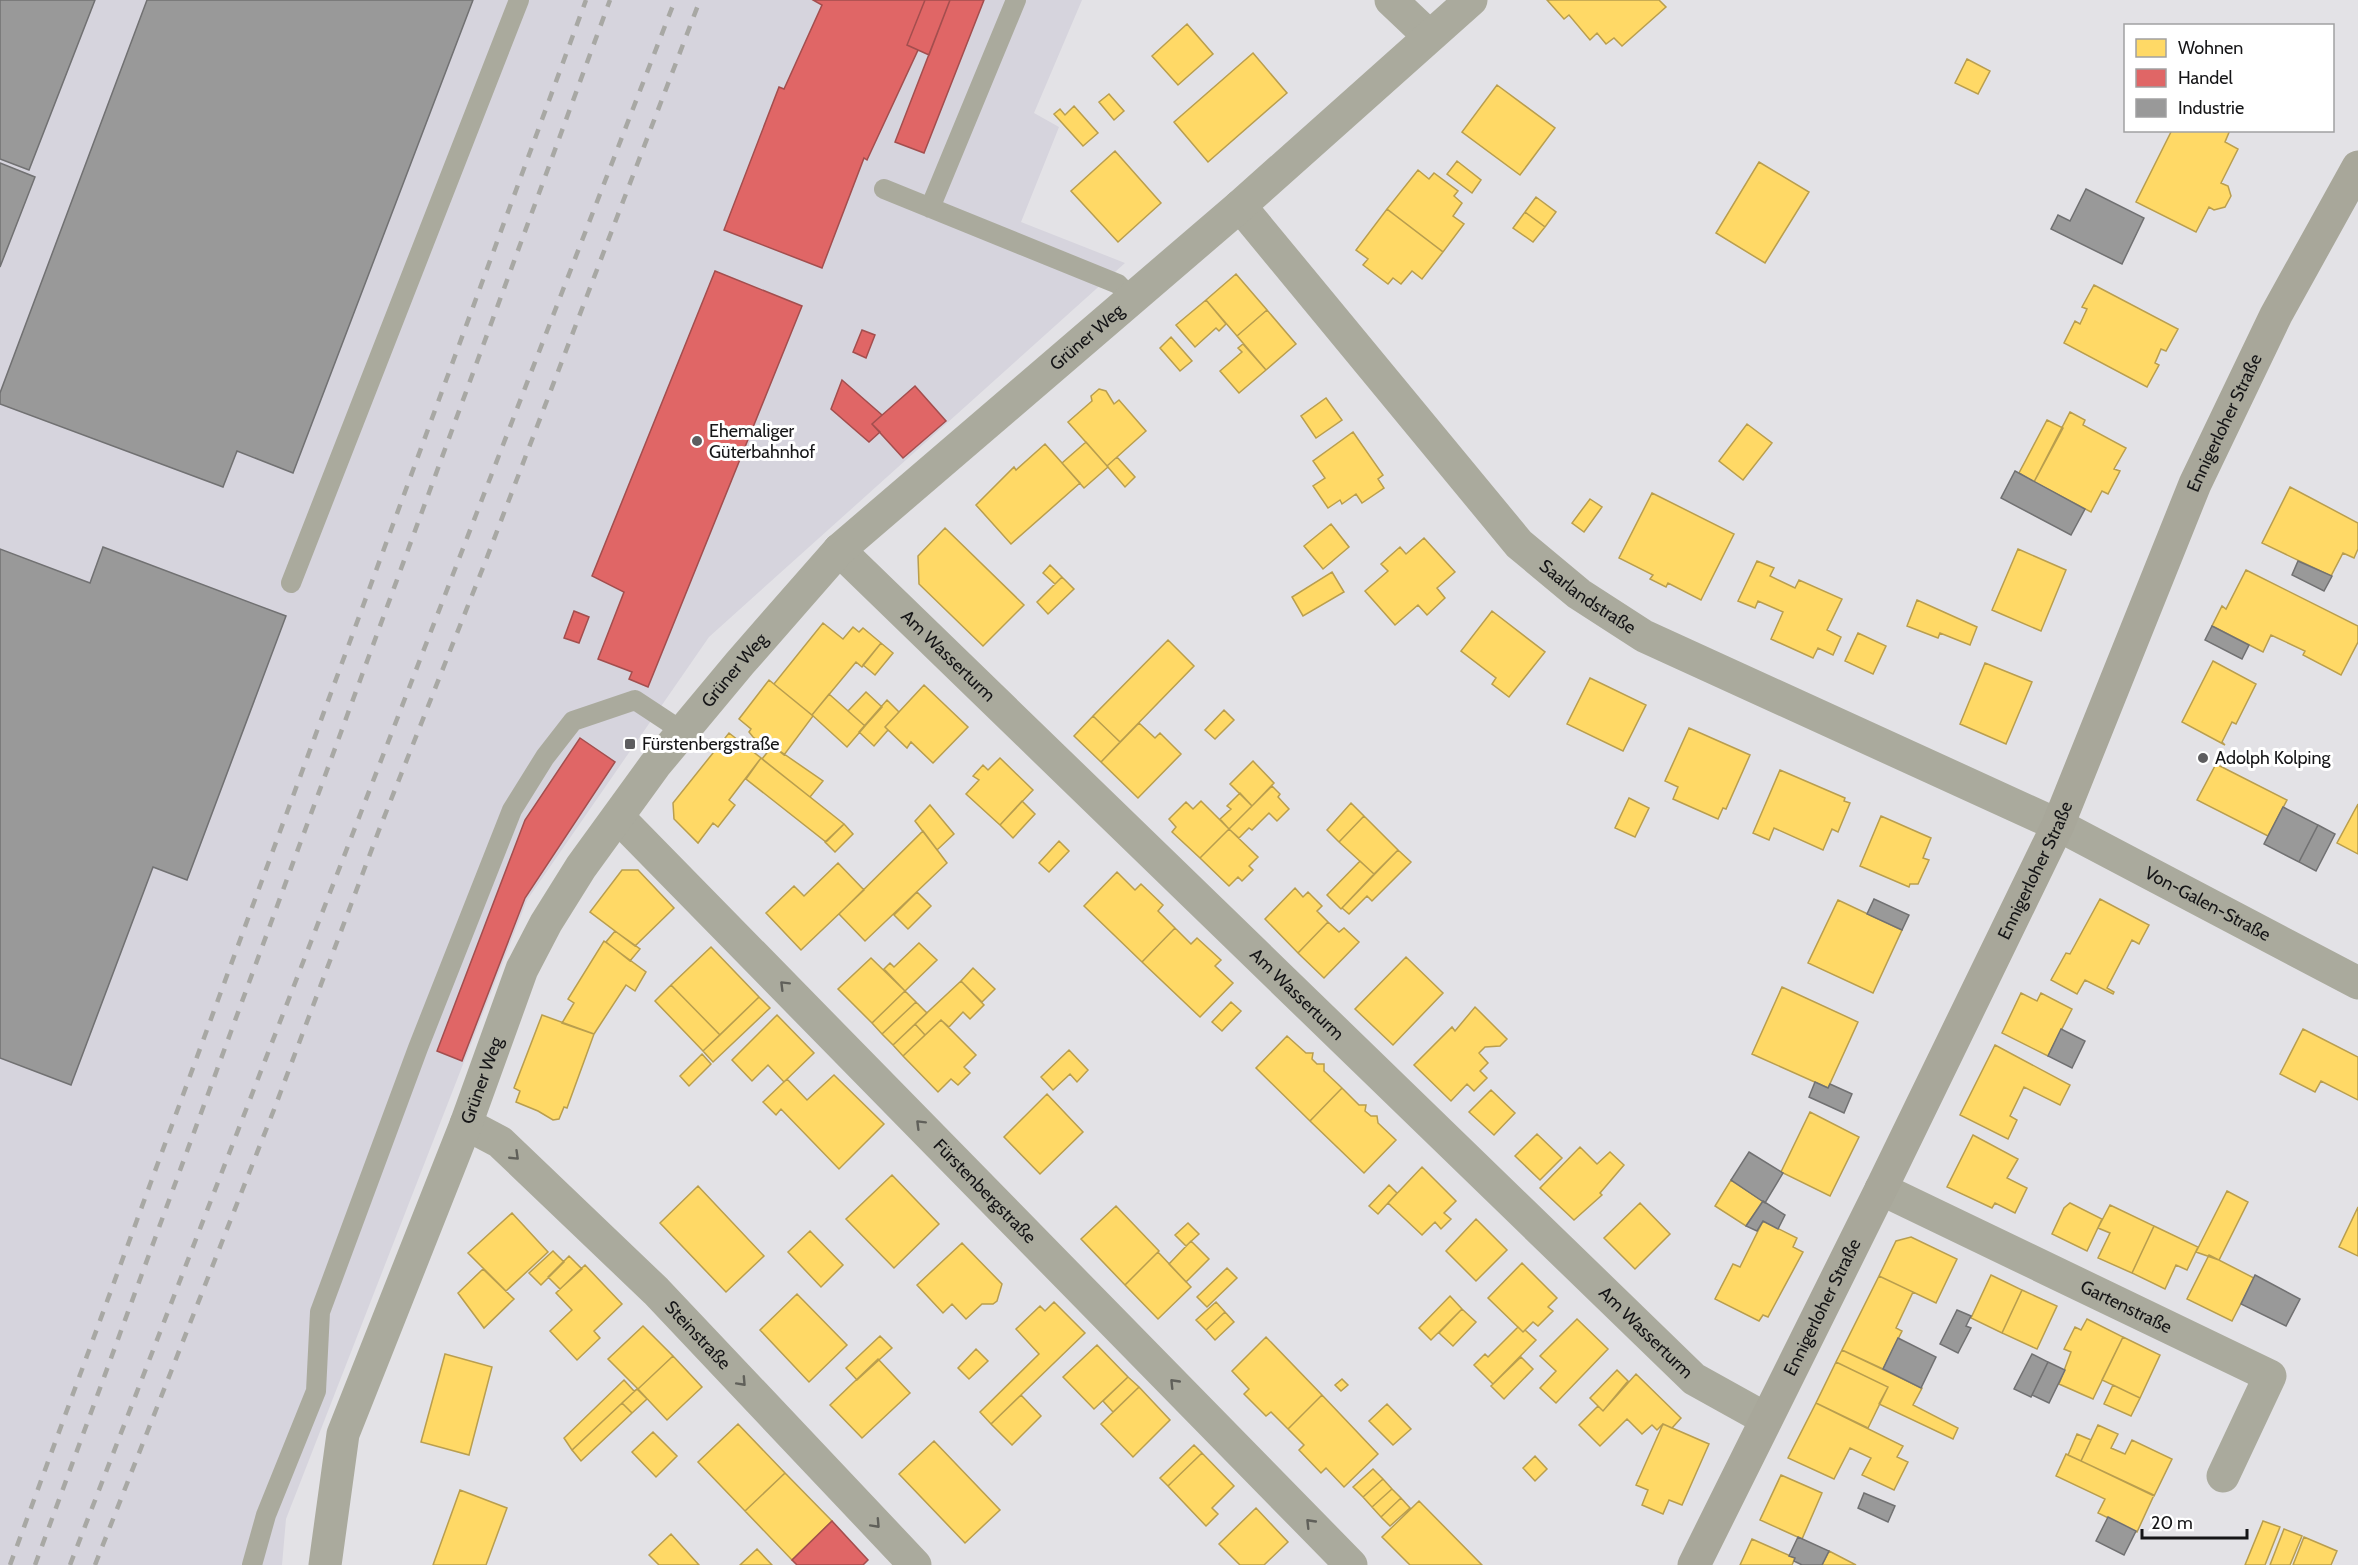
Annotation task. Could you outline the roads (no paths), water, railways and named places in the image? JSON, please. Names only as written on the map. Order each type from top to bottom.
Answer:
[{"type":"main road","name":"Ennigerloher Straße","points":[[1694,1565],[1881,1189],[2058,825],[2195,484],[2276,315],[2358,167]]},
{"type":"street","points":[[1391,0],[1429,36]]},
{"type":"street","name":"Grüner Weg","points":[[325,1565],[343,1434],[466,1124],[522,969],[546,923],[581,867],[682,731],[839,550],[1240,206],[1471,0]]},
{"type":"street","name":"Saarlandstraße","points":[[1240,206],[1519,544],[1579,594],[1644,636],[2058,825]]},
{"type":"street","name":"Am Wasserturm","points":[[839,550],[1694,1379],[1766,1419]]},
{"type":"street","name":"Fürstenbergstraße","points":[[618,817],[1351,1565]]},
{"type":"street","name":"Von-Galen-Straße","points":[[2058,825],[2358,983]]},
{"type":"street","name":"Steinstraße","points":[[466,1124],[500,1142],[656,1291],[915,1565]]},
{"type":"street","name":"Gartenstraße","points":[[1881,1189],[2270,1377],[2223,1476]]},
{"type":"lane","points":[[291,583],[519,0]]},
{"type":"lane","points":[[930,208],[1016,0]]},
{"type":"lane","points":[[884,189],[1118,284],[1132,299]]},
{"type":"lane","points":[[252,1565],[266,1515],[316,1391],[320,1312],[414,1059],[512,810],[545,757],[573,721],[635,700],[682,731]]},
{"type":"railway","points":[[10,1565],[586,0]]},
{"type":"railway","points":[[35,1565],[610,0]]},
{"type":"railway","points":[[70,1565],[675,0]]},
{"type":"railway","points":[[95,1565],[275,1107],[379,830],[486,560],[700,0]]},
{"type":"place","name":"Ehemaliger Güterbahnhof","points":[[697,441]]},
{"type":"place","name":"Fürstenbergstraße","points":[[630,744]]},
{"type":"place","name":"Adolph Kolping","points":[[2203,758]]}]
